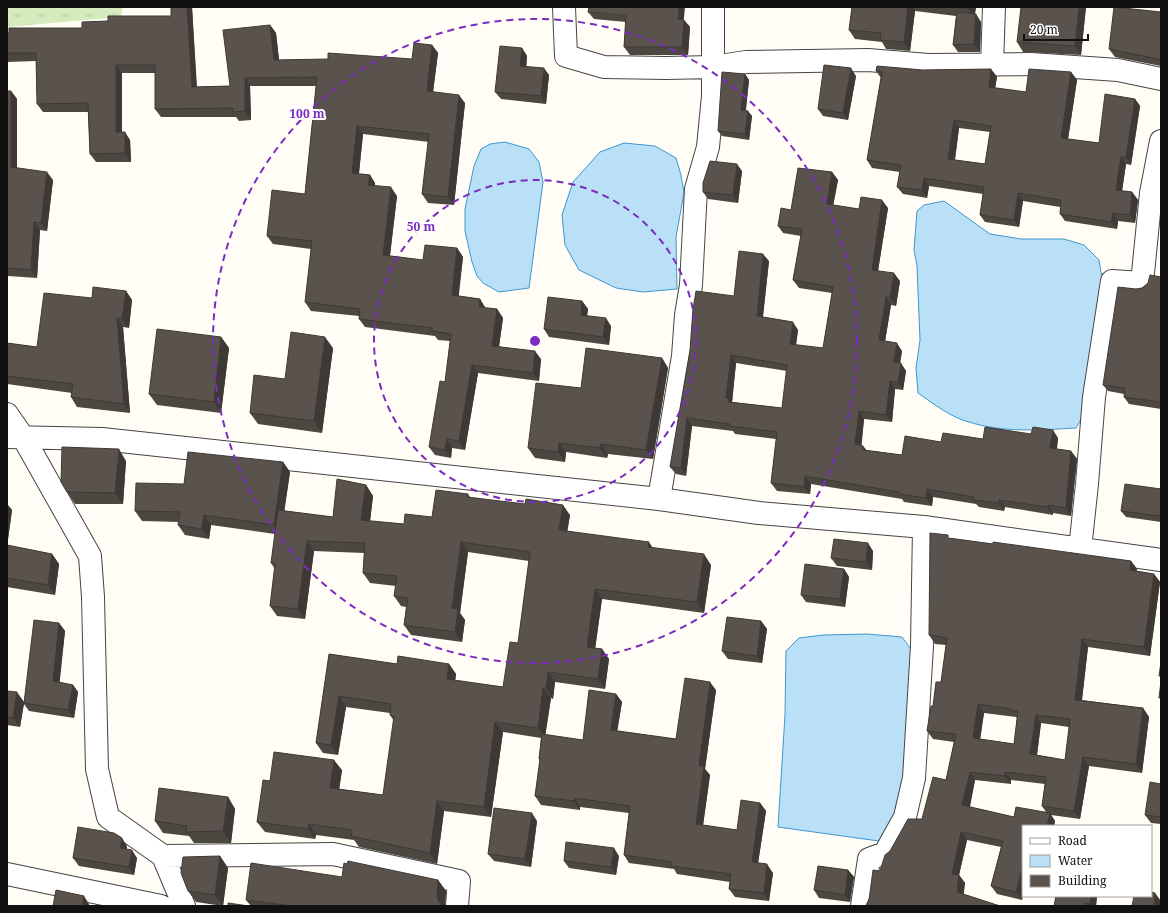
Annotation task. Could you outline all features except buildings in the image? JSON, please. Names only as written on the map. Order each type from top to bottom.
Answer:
[{"type":"street","points":[[564,7],[566,56],[604,67],[713,67],[746,62],[868,60],[928,65],[1031,64],[1118,70],[1161,78]]},
{"type":"street","points":[[659,499],[683,356],[686,315],[691,285],[696,189],[708,147],[713,96],[713,7]]},
{"type":"street","points":[[992,65],[994,7]]},
{"type":"street","points":[[1080,549],[1094,397],[1112,281],[1142,283],[1151,193],[1161,141]]},
{"type":"street","points":[[7,414],[15,437],[90,556],[93,597],[97,769],[108,817],[163,856],[184,906]]},
{"type":"street","points":[[15,437],[102,439],[659,499],[759,513],[924,526],[1161,560]]},
{"type":"street","points":[[862,906],[869,859],[885,853],[892,841],[905,817],[914,778],[922,646],[924,526]]},
{"type":"street","points":[[163,856],[333,854],[459,881],[457,906]]},
{"type":"street","points":[[7,874],[161,906]]},
{"type":"green space","points":[[7,7],[123,7],[121,17],[7,27]]},
{"type":"water","points":[[505,142],[529,149],[539,162],[543,182],[529,288],[499,292],[483,283],[477,276],[472,262],[465,231],[465,209],[474,166],[481,149],[490,144]]},
{"type":"water","points":[[624,143],[655,146],[676,158],[684,193],[676,237],[677,289],[643,292],[616,288],[579,270],[565,245],[562,215],[573,182],[600,152]]},
{"type":"water","points":[[944,201],[990,234],[1021,239],[1064,239],[1084,245],[1099,260],[1102,278],[1084,414],[1076,428],[1022,430],[995,428],[955,417],[942,410],[918,393],[916,368],[920,340],[917,266],[914,250],[917,211],[924,205]]},
{"type":"water","points":[[867,634],[902,637],[916,656],[909,758],[897,814],[886,842],[778,827],[785,715],[786,651],[799,638],[823,635]]}]
